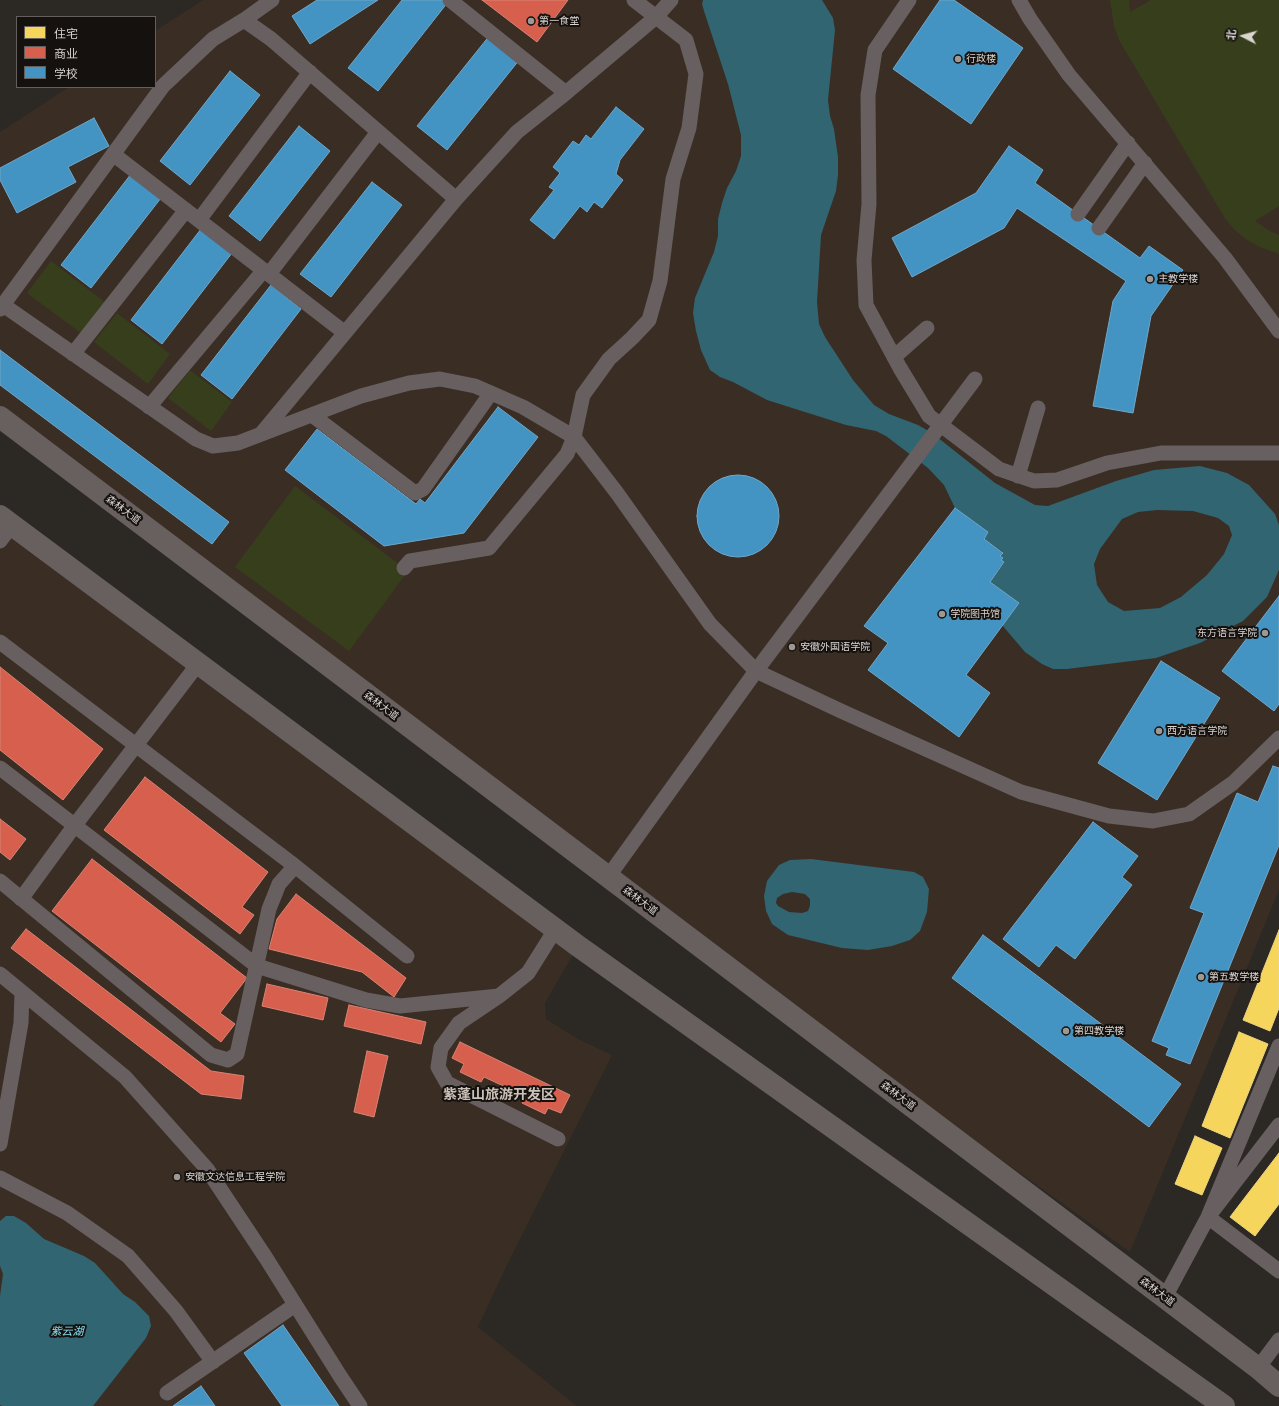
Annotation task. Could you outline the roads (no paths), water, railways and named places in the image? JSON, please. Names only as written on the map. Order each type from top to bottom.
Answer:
[{"type":"main road","name":"森林大道","points":[[0,417],[1258,1368],[1279,1386]]},
{"type":"main road","points":[[4,528],[198,664],[556,930],[1224,1406]]},
{"type":"street","points":[[272,0],[244,20],[213,39],[163,86],[1,307],[73,354],[196,439],[213,446],[238,443],[361,396],[409,383],[440,379],[475,386],[523,407],[574,437],[617,493],[710,624],[756,671],[1021,792],[1109,816],[1153,821],[1189,814],[1233,783],[1279,738]]},
{"type":"street","points":[[450,0],[566,93]]},
{"type":"street","points":[[404,568],[410,561],[489,548],[566,454],[574,437],[583,395],[609,359],[649,320],[660,281],[673,179],[688,128],[696,74],[686,40],[634,0]]},
{"type":"street","points":[[260,435],[456,199],[517,132],[656,17],[671,0]]},
{"type":"street","points":[[909,0],[875,50],[868,95],[869,204],[864,260],[866,305],[894,357],[929,416],[940,428],[999,469],[1034,481],[1057,480],[1107,463],[1161,453],[1279,453]]},
{"type":"street","points":[[1019,0],[1030,19],[1070,75],[1225,258],[1279,331]]},
{"type":"street","points":[[244,20],[271,39],[456,199]]},
{"type":"street","points":[[199,220],[310,72]]},
{"type":"street","points":[[149,407],[266,272],[378,132]]},
{"type":"street","points":[[1078,214],[1128,143]]},
{"type":"street","points":[[113,154],[345,333]]},
{"type":"street","points":[[1099,228],[1145,163]]},
{"type":"street","points":[[73,354],[186,210]]},
{"type":"street","points":[[894,357],[927,328]]},
{"type":"street","points":[[608,877],[756,671],[940,428],[975,379]]},
{"type":"street","points":[[312,415],[415,493],[423,489],[491,393]]},
{"type":"street","points":[[1018,476],[1038,408]]},
{"type":"street","points":[[0,642],[295,866],[407,956]]},
{"type":"street","points":[[22,899],[75,825],[198,664]]},
{"type":"street","points":[[0,768],[257,966],[366,1000],[400,1006],[499,996]]},
{"type":"street","points":[[0,881],[211,1055],[228,1060],[237,1054],[269,909],[279,884],[295,866]]},
{"type":"street","points":[[556,930],[528,973],[499,996],[459,1022],[441,1048],[438,1067],[447,1083],[558,1139]]},
{"type":"street","points":[[0,974],[125,1077],[207,1169],[360,1406]]},
{"type":"street","points":[[0,1144],[21,1023],[22,993]]},
{"type":"street","points":[[1164,1297],[1208,1217],[1279,1046]]},
{"type":"street","points":[[1208,1217],[1279,1125]]},
{"type":"street","points":[[0,1178],[67,1212],[128,1256],[176,1311],[213,1362]]},
{"type":"street","points":[[1208,1217],[1279,1271]]},
{"type":"street","points":[[167,1393],[295,1305]]},
{"type":"street","points":[[1258,1368],[1279,1340]]},
{"type":"water","points":[[703,0],[822,0],[833,18],[835,30],[828,100],[838,157],[838,175],[836,191],[821,235],[817,302],[819,324],[825,337],[853,380],[874,405],[889,414],[918,425],[932,433],[995,483],[1035,505],[1048,506],[1116,481],[1154,470],[1200,466],[1227,473],[1249,485],[1275,514],[1279,525],[1279,570],[1267,597],[1243,621],[1200,643],[1156,658],[1067,669],[1053,669],[1042,664],[1025,652],[1002,625],[1019,603],[990,582],[1004,563],[1001,560],[1003,558],[1000,556],[1003,552],[984,539],[988,532],[955,508],[944,485],[928,468],[886,436],[876,431],[846,425],[767,400],[733,382],[720,377],[710,370],[701,350],[693,313],[695,298],[714,252],[718,236],[718,219],[722,203],[741,156],[741,135],[728,84],[702,4]],"holes":[[[1157,510],[1193,511],[1218,518],[1229,526],[1232,535],[1224,554],[1207,575],[1181,597],[1160,608],[1124,611],[1108,602],[1097,585],[1094,564],[1100,549],[1122,519],[1138,512]]]},
{"type":"water","points":[[811,859],[914,872],[923,877],[929,889],[927,912],[920,931],[910,940],[892,946],[868,950],[842,948],[788,935],[772,924],[766,911],[764,896],[767,881],[779,865],[790,860]],"holes":[[[792,892],[805,894],[810,899],[810,906],[808,911],[802,913],[789,912],[778,906],[776,903],[777,898],[783,894]]]},
{"type":"water","name":"紫云湖","points":[[6,1216],[14,1216],[26,1223],[44,1239],[84,1256],[95,1263],[123,1294],[135,1302],[149,1316],[151,1326],[146,1338],[93,1406],[0,1405],[0,1296],[3,1274],[0,1266],[0,1221]]},
{"type":"place","name":"第一食堂","points":[[531,21]]},
{"type":"place","name":"行政楼","points":[[958,59]]},
{"type":"place","name":"主教学楼","points":[[1150,279]]},
{"type":"place","name":"学院图书馆","points":[[942,614]]},
{"type":"place","name":"东方语言学院","points":[[1265,633]]},
{"type":"place","name":"安徽外国语学院","points":[[792,647]]},
{"type":"place","name":"西方语言学院","points":[[1159,731]]},
{"type":"place","name":"第五教学楼","points":[[1201,977]]},
{"type":"place","name":"第四教学楼","points":[[1066,1031]]},
{"type":"place","name":"安徽文达信息工程学院","points":[[177,1177]]},
{"type":"district","name":"紫蓬山旅游开发区","points":[[499,1095]]}]
